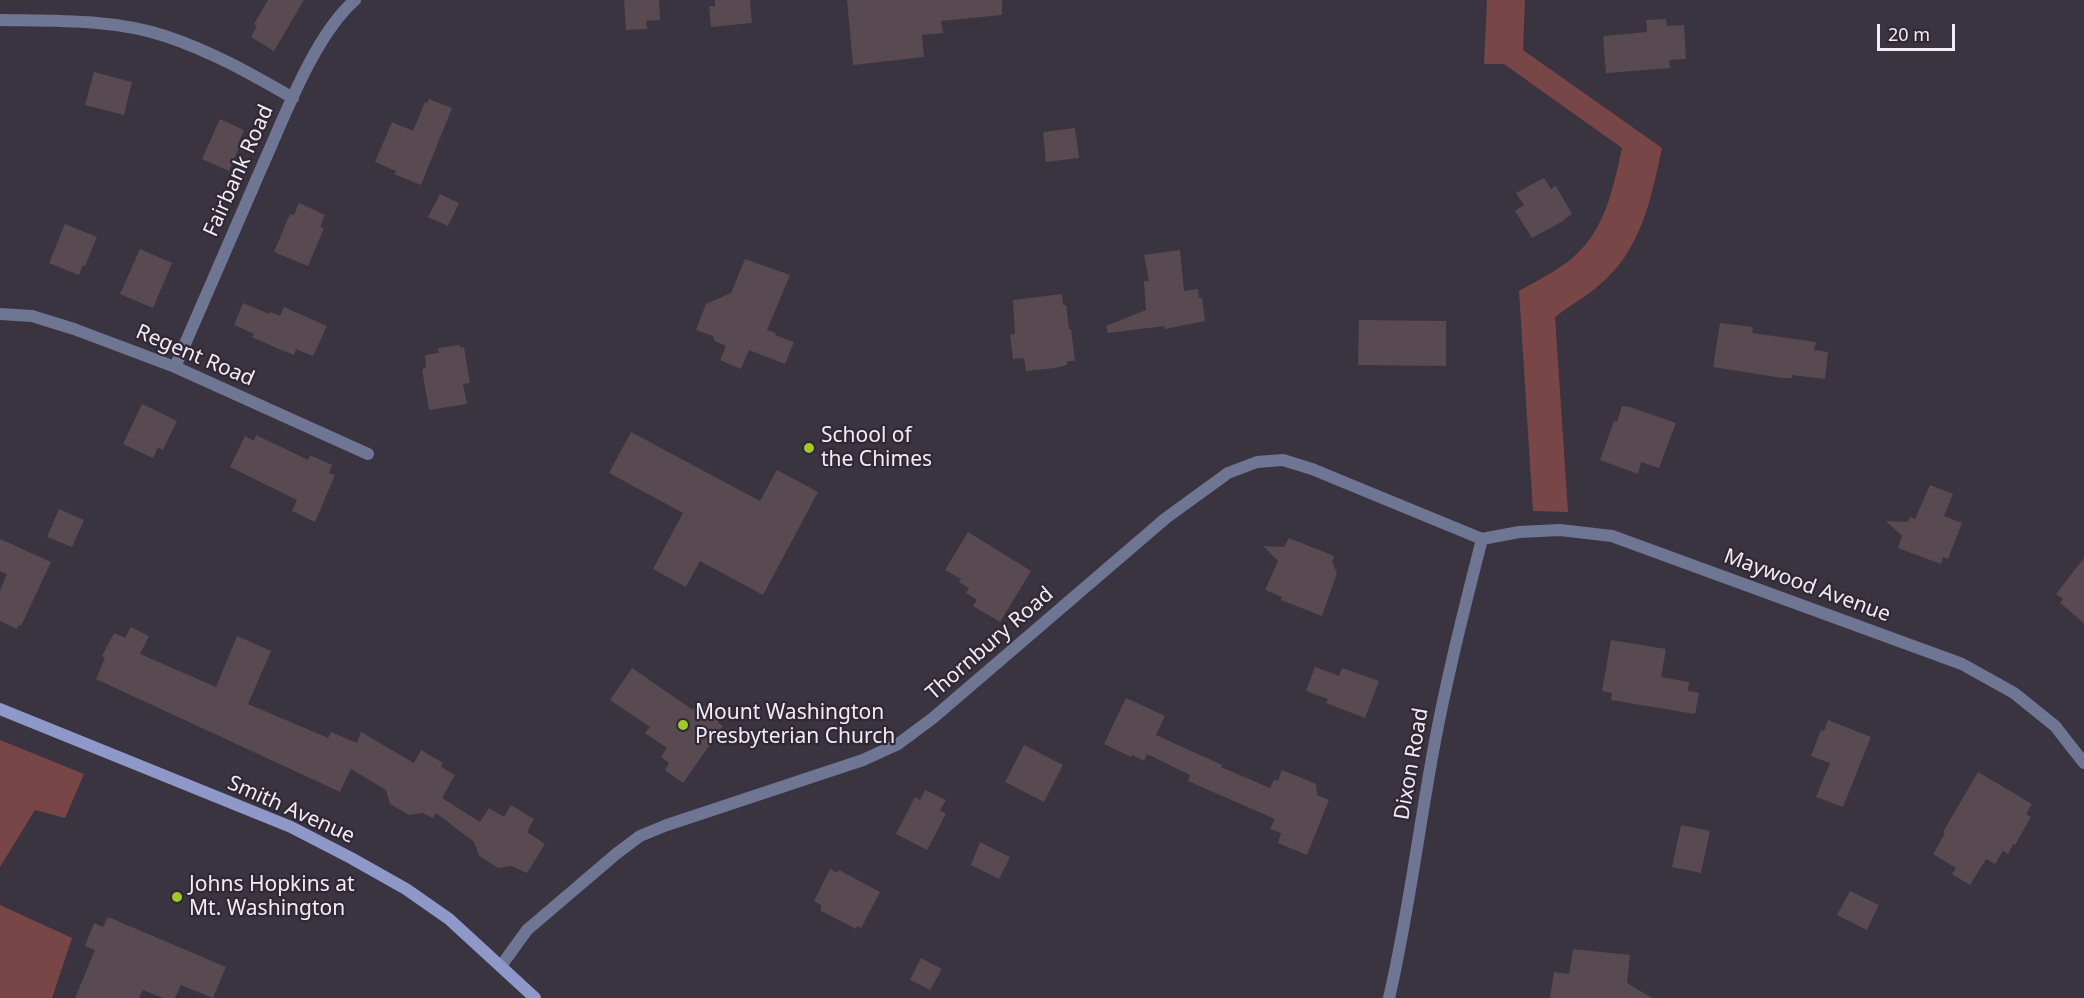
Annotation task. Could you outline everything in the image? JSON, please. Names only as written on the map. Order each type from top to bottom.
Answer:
[{"type":"main road","name":"Smith Avenue","points":[[0,709],[291,827],[351,858],[406,889],[449,919],[535,998]]},
{"type":"street","name":"Fairbank Road","points":[[175,367],[293,98],[328,30],[355,0]]},
{"type":"street","points":[[0,20],[101,25],[136,29],[163,36],[234,63],[293,98]]},
{"type":"street","name":"Regent Road","points":[[0,314],[32,316],[75,328],[175,367],[368,454]]},
{"type":"street","name":"Thornbury Road","points":[[501,966],[527,930],[640,836],[854,763],[898,744],[933,718],[1166,518],[1228,473],[1257,462],[1283,460],[1312,469],[1482,539]]},
{"type":"street","name":"Maywood Avenue","points":[[1482,539],[1519,532],[1560,530],[1612,536],[1962,664],[2014,693],[2055,726],[2084,763]]},
{"type":"street","name":"Dixon Road","points":[[1389,998],[1399,955],[1451,660],[1482,539]]},
{"type":"shaded area","points":[[1487,0],[1525,0],[1523,50],[1662,148],[1642,224],[1624,258],[1597,287],[1555,317],[1568,512],[1533,511],[1519,291],[1570,260],[1592,236],[1606,209],[1622,148],[1504,64],[1484,64]]},
{"type":"shaded area","points":[[0,740],[84,774],[65,818],[35,810],[0,867]]},
{"type":"shaded area","points":[[0,905],[72,938],[52,998],[0,998]]},
{"type":"building","points":[[268,0],[304,0],[274,51],[251,37],[257,26],[254,24]]},
{"type":"building","points":[[624,0],[659,0],[660,20],[646,21],[647,29],[626,30]]},
{"type":"building","points":[[715,0],[750,0],[752,23],[711,27],[709,6],[715,6]]},
{"type":"building","points":[[847,0],[1002,0],[1002,15],[941,21],[943,33],[922,35],[924,57],[853,65]]},
{"type":"building","points":[[1666,19],[1667,26],[1684,25],[1686,59],[1669,60],[1670,68],[1606,73],[1603,36],[1647,32],[1646,20]]},
{"type":"building","points":[[94,72],[132,82],[124,115],[85,105]]},
{"type":"building","points":[[429,99],[452,108],[421,185],[394,174],[396,171],[375,162],[392,122],[413,131],[425,102],[427,103]]},
{"type":"building","points":[[220,119],[244,130],[229,171],[202,159]]},
{"type":"building","points":[[1075,128],[1079,158],[1046,162],[1043,132]]},
{"type":"building","points":[[1544,178],[1551,189],[1556,186],[1572,214],[1532,238],[1515,211],[1524,205],[1516,193]]},
{"type":"building","points":[[440,194],[459,203],[448,226],[428,217]]},
{"type":"building","points":[[299,203],[325,215],[320,227],[324,228],[308,266],[274,252],[290,214],[294,215]]},
{"type":"building","points":[[65,224],[97,237],[79,275],[49,263]]},
{"type":"building","points":[[140,249],[172,263],[153,308],[120,294]]},
{"type":"building","points":[[1180,250],[1184,291],[1198,289],[1199,298],[1202,298],[1205,321],[1165,329],[1164,326],[1108,333],[1106,326],[1146,310],[1144,281],[1149,281],[1144,255]]},
{"type":"building","points":[[745,259],[790,275],[767,330],[794,342],[785,364],[749,350],[741,369],[720,360],[726,346],[715,341],[713,336],[696,330],[706,304],[731,293]]},
{"type":"building","points":[[1062,294],[1069,329],[1071,329],[1075,361],[1067,361],[1067,365],[1055,368],[1026,371],[1024,358],[1013,359],[1010,335],[1015,334],[1013,300]]},
{"type":"building","points":[[243,303],[280,316],[284,307],[327,326],[313,356],[296,349],[294,355],[252,337],[254,334],[234,325]]},
{"type":"building","points":[[1359,320],[1446,321],[1446,366],[1358,365]]},
{"type":"building","points":[[1720,323],[1753,327],[1752,333],[1816,342],[1814,350],[1828,352],[1825,379],[1792,375],[1792,378],[1782,378],[1713,367]]},
{"type":"building","points":[[460,345],[461,348],[464,347],[470,383],[463,384],[467,404],[429,410],[422,369],[426,368],[425,355],[439,353],[438,348]]},
{"type":"building","points":[[142,404],[177,421],[163,450],[158,447],[153,458],[123,444]]},
{"type":"building","points":[[1622,406],[1676,423],[1659,468],[1641,462],[1638,474],[1600,460]]},
{"type":"building","points":[[631,432],[760,501],[777,470],[818,492],[763,595],[700,561],[686,587],[653,569],[683,513],[609,473]]},
{"type":"building","points":[[256,435],[308,460],[310,455],[332,465],[329,473],[335,475],[315,522],[292,511],[297,500],[230,467],[245,436],[254,441]]},
{"type":"building","points":[[1930,485],[1953,494],[1944,516],[1962,523],[1948,559],[1943,557],[1941,564],[1898,548],[1902,536],[1886,521],[1908,522],[1910,517],[1915,519]]},
{"type":"building","points":[[59,509],[84,520],[72,547],[47,537]]},
{"type":"building","points":[[968,532],[1031,571],[1000,622],[973,606],[977,600],[966,593],[969,588],[959,582],[961,579],[945,570]]},
{"type":"building","points":[[1289,538],[1334,556],[1332,562],[1337,573],[1322,616],[1281,600],[1282,597],[1265,590],[1278,561],[1263,546],[1284,547]]},
{"type":"building","points":[[0,539],[51,562],[21,626],[19,625],[17,629],[0,621],[0,590],[7,574],[0,571]]},
{"type":"building","points":[[2084,558],[2084,623],[2060,603],[2063,599],[2056,594]]},
{"type":"building","points":[[131,627],[149,636],[140,654],[216,687],[237,636],[271,651],[248,704],[328,738],[331,732],[357,743],[361,732],[414,763],[421,750],[443,763],[441,767],[455,775],[442,798],[480,822],[489,808],[504,817],[511,805],[534,819],[527,832],[545,844],[527,873],[511,866],[498,868],[479,856],[474,842],[436,813],[433,818],[423,813],[409,815],[390,804],[386,790],[351,769],[340,792],[96,679],[105,658],[102,656],[114,633],[125,638]]},
{"type":"building","points":[[1611,640],[1666,649],[1661,677],[1689,682],[1688,691],[1699,693],[1695,714],[1611,700],[1612,693],[1602,691]]},
{"type":"building","points":[[1315,667],[1339,676],[1342,668],[1379,681],[1365,718],[1326,703],[1328,699],[1306,691]]},
{"type":"building","name":"Mount Washington Presbyterian Church","points":[[632,668],[693,710],[694,708],[697,710],[701,704],[721,718],[718,723],[723,726],[683,783],[665,770],[669,763],[661,757],[667,748],[645,733],[650,727],[610,700]]},
{"type":"building","points":[[1126,698],[1165,716],[1156,735],[1222,765],[1221,767],[1270,788],[1274,780],[1278,781],[1282,770],[1316,784],[1317,795],[1329,800],[1307,855],[1278,843],[1281,833],[1270,829],[1275,819],[1188,781],[1190,775],[1147,754],[1144,761],[1104,744]]},
{"type":"building","points":[[1828,720],[1871,737],[1843,807],[1816,797],[1830,763],[1811,756],[1821,730],[1824,731]]},
{"type":"building","points":[[1024,745],[1063,765],[1044,802],[1005,782]]},
{"type":"building","points":[[1978,772],[2032,804],[2026,814],[2031,817],[2015,845],[2013,844],[2008,854],[2003,851],[1995,864],[1986,859],[1970,885],[1952,874],[1956,868],[1933,854],[1945,833],[1943,832]]},
{"type":"building","points":[[925,790],[946,800],[940,810],[946,814],[927,850],[896,834],[915,797],[920,800]]},
{"type":"building","points":[[1681,825],[1710,831],[1701,873],[1672,867]]},
{"type":"building","points":[[980,842],[1010,857],[999,879],[971,865]]},
{"type":"building","points":[[830,869],[837,873],[839,870],[880,892],[861,928],[857,926],[856,929],[821,911],[821,905],[814,901]]},
{"type":"building","points":[[1850,891],[1879,905],[1867,930],[1837,915]]},
{"type":"building","points":[[108,917],[226,967],[213,998],[181,985],[175,998],[163,998],[143,990],[139,998],[75,998],[95,950],[85,946],[94,923],[103,927]]},
{"type":"building","points":[[1573,949],[1630,955],[1627,983],[1652,998],[1550,998],[1554,972],[1569,974]]},
{"type":"building","points":[[921,958],[942,969],[930,990],[910,980]]},
{"type":"place","name":"School of the Chimes","points":[[809,448]]},
{"type":"place","name":"Mount Washington Presbyterian Church","points":[[683,725]]},
{"type":"place","name":"Johns Hopkins at Mt. Washington","points":[[177,897]]}]
